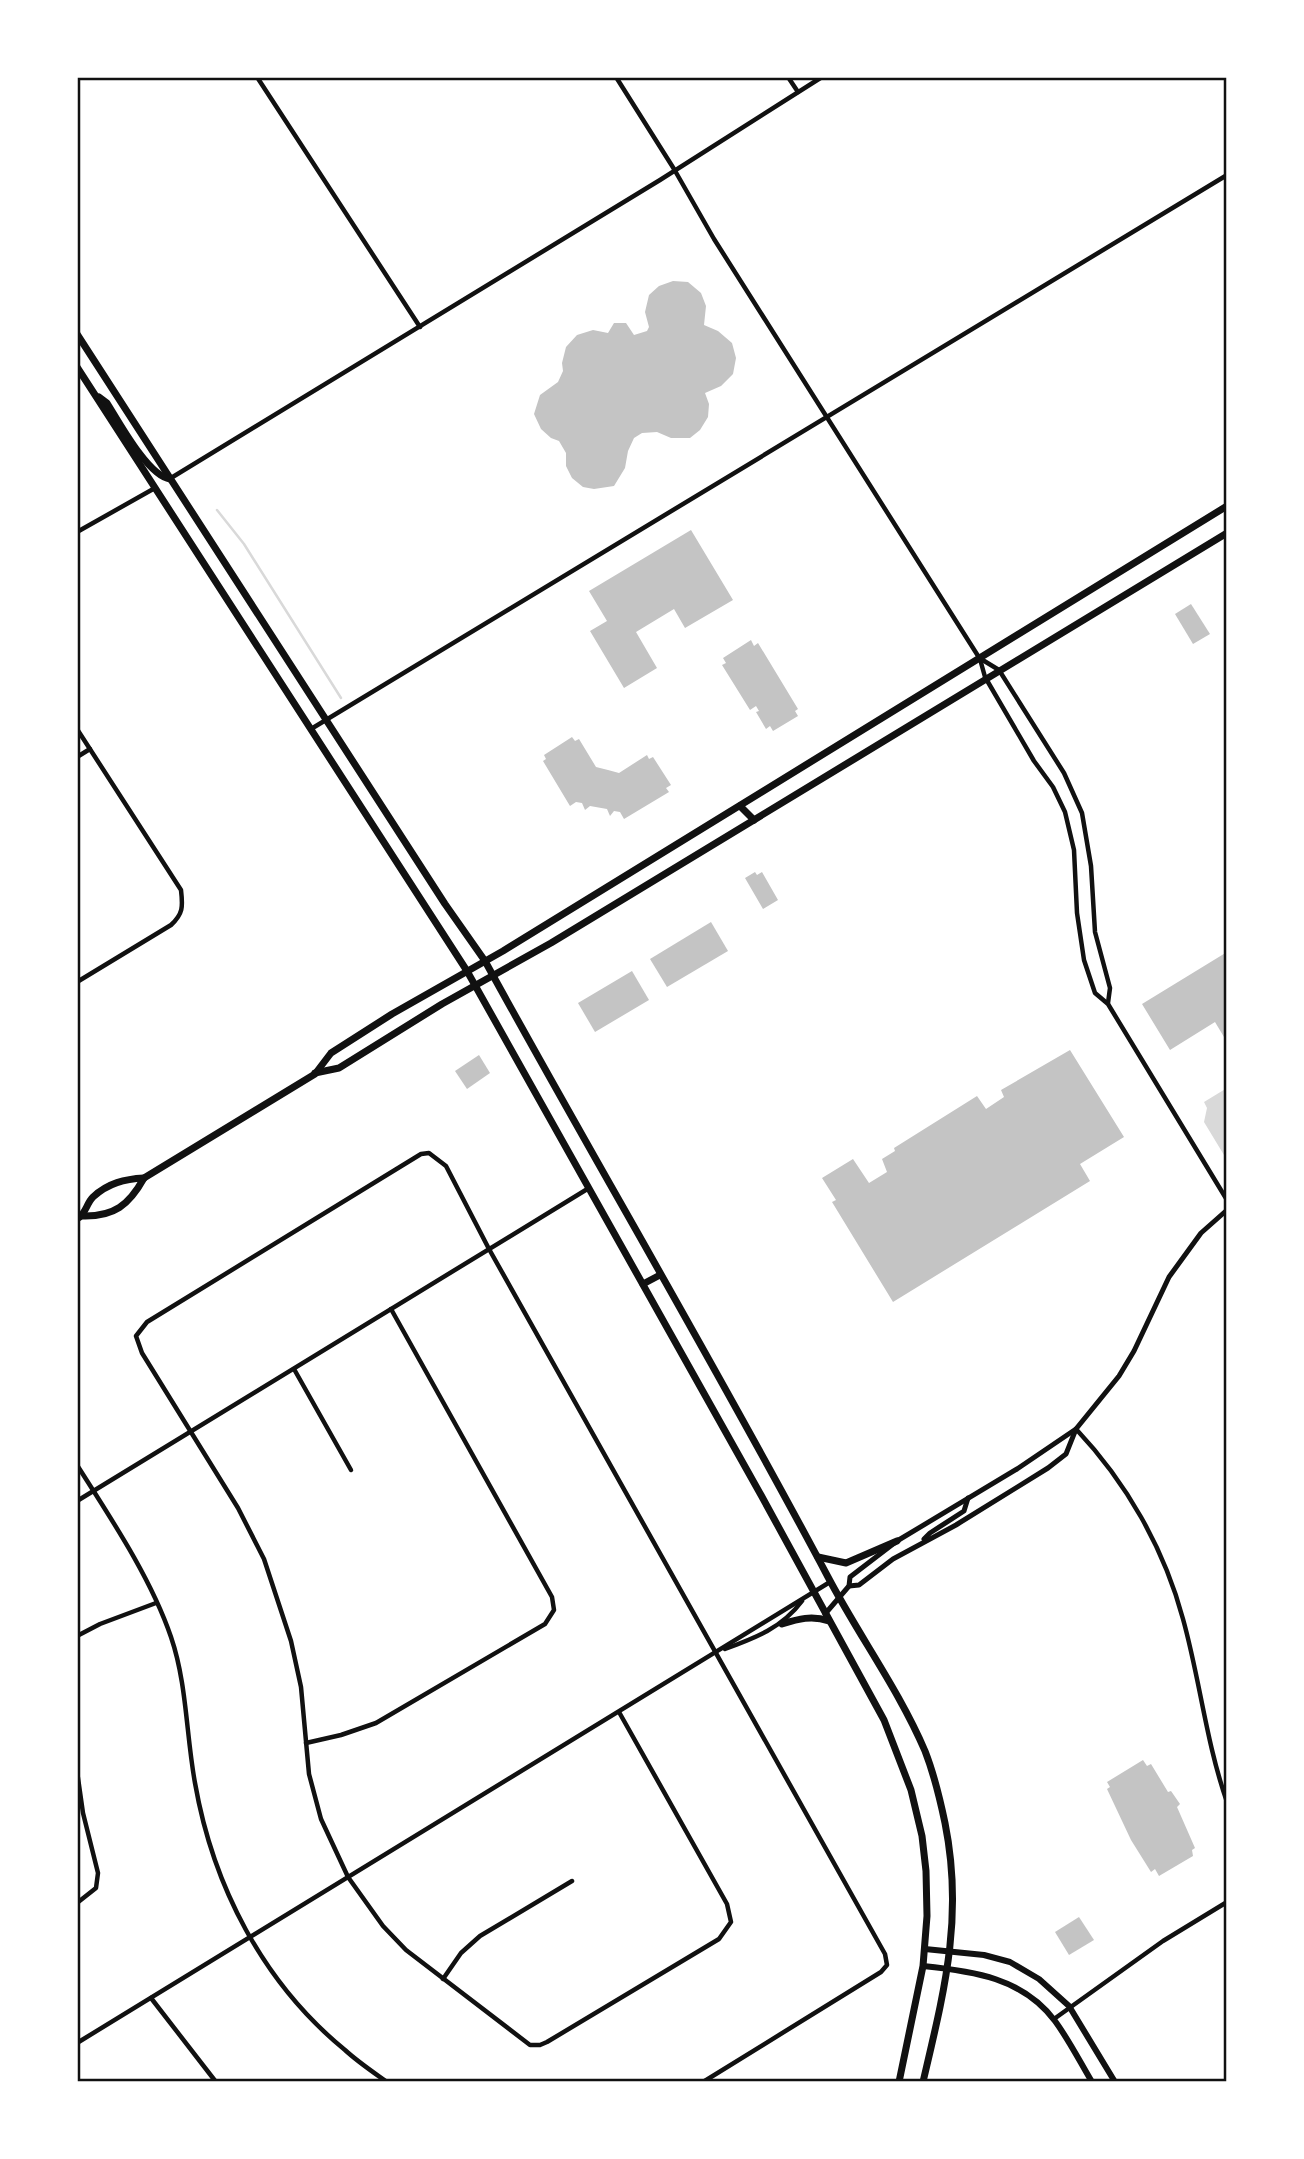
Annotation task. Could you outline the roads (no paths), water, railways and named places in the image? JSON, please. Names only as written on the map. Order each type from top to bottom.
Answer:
[{"type":"main road","points":[[77,334],[445,904],[485,961],[817,1558],[912,1723],[936,1783],[951,1865],[953,1913],[949,1969],[923,2082]]},
{"type":"main road","points":[[77,367],[467,971],[884,1720],[911,1790],[922,1836],[926,1871],[923,1966],[899,2082]]},
{"type":"main road","points":[[94,393],[107,403],[150,466],[163,478],[170,479]]},
{"type":"main road","points":[[315,1074],[331,1053],[392,1014],[485,961],[740,806],[1227,506]]},
{"type":"main road","points":[[80,1217],[92,1198],[120,1180],[145,1178],[315,1074],[339,1068],[475,985],[551,943],[985,677],[1227,533]]},
{"type":"main road","points":[[333,764],[349,755]]},
{"type":"main road","points":[[740,806],[754,820]]},
{"type":"main road","points":[[80,1217],[103,1216],[133,1198],[145,1178]]},
{"type":"main road","points":[[643,1284],[660,1275]]},
{"type":"main road","points":[[817,1558],[846,1563],[897,1541]]},
{"type":"main road","points":[[782,1624],[806,1618],[827,1618]]},
{"type":"main road","points":[[925,1949],[984,1955],[1010,1962],[1039,1979],[1069,2006],[1115,2082]]},
{"type":"main road","points":[[923,1966],[978,1973],[1001,1979],[1025,1992],[1054,2019],[1092,2082]]},
{"type":"street","points":[[257,77],[420,327]]},
{"type":"street","points":[[617,77],[674,169],[694,207],[980,659],[985,677],[1034,761],[1053,787],[1065,812],[1074,850],[1077,913],[1084,960],[1095,993],[1108,1004],[1227,1200]]},
{"type":"street","points":[[788,77],[797,92]]},
{"type":"street","points":[[170,479],[822,77]]},
{"type":"street","points":[[311,729],[1227,175]]},
{"type":"street","points":[[77,532],[155,488]]},
{"type":"street","points":[[980,659],[999,670],[1063,773],[1082,813],[1091,866],[1095,932],[1110,988],[1108,1004]]},
{"type":"street","points":[[77,729],[181,890],[183,908],[171,925],[77,982]]},
{"type":"street","points":[[77,757],[90,749]]},
{"type":"street","points":[[619,1712],[727,1904],[731,1922],[719,1939],[557,2037],[540,2045],[525,2043],[406,1951],[383,1926],[348,1877],[321,1819],[309,1774],[301,1687],[292,1640],[274,1585],[238,1508],[142,1353],[136,1336],[147,1322],[421,1154],[429,1153],[446,1166],[489,1249],[882,1946],[887,1965],[881,1972],[704,2082]]},
{"type":"street","points":[[77,1501],[589,1188]]},
{"type":"street","points":[[827,1618],[849,1586],[850,1577],[897,1541],[1017,1469],[1076,1429],[1119,1376],[1134,1351],[1169,1277],[1201,1233],[1227,1210]]},
{"type":"street","points":[[306,1743],[356,1731],[394,1713],[545,1624],[554,1610],[552,1597],[391,1309]]},
{"type":"street","points":[[294,1369],[351,1470]]},
{"type":"street","points":[[849,1586],[859,1585],[922,1541],[956,1525],[1048,1468],[1066,1454],[1076,1429]]},
{"type":"street","points":[[1076,1429],[1091,1445],[1132,1502],[1153,1538],[1168,1572],[1184,1620],[1209,1744],[1227,1802]]},
{"type":"street","points":[[77,1465],[133,1557],[171,1637],[184,1691],[194,1779],[209,1846],[220,1879],[249,1937],[295,2000],[320,2027],[344,2050],[387,2082]]},
{"type":"street","points":[[922,1541],[930,1532],[964,1511],[968,1498]]},
{"type":"street","points":[[718,1652],[759,1637],[782,1624],[802,1601],[830,1581]]},
{"type":"street","points":[[77,2043],[718,1652],[755,1626],[793,1603],[802,1601]]},
{"type":"street","points":[[77,1636],[100,1624],[156,1603]]},
{"type":"street","points":[[77,1771],[83,1813],[98,1873],[96,1888],[77,1903]]},
{"type":"street","points":[[443,1979],[461,1953],[480,1936],[572,1881]]},
{"type":"street","points":[[1054,2019],[1163,1941],[1227,1902]]},
{"type":"street","points":[[150,1998],[216,2082]]},
{"type":"waterway","points":[[217,510],[244,544],[341,698]]}]
